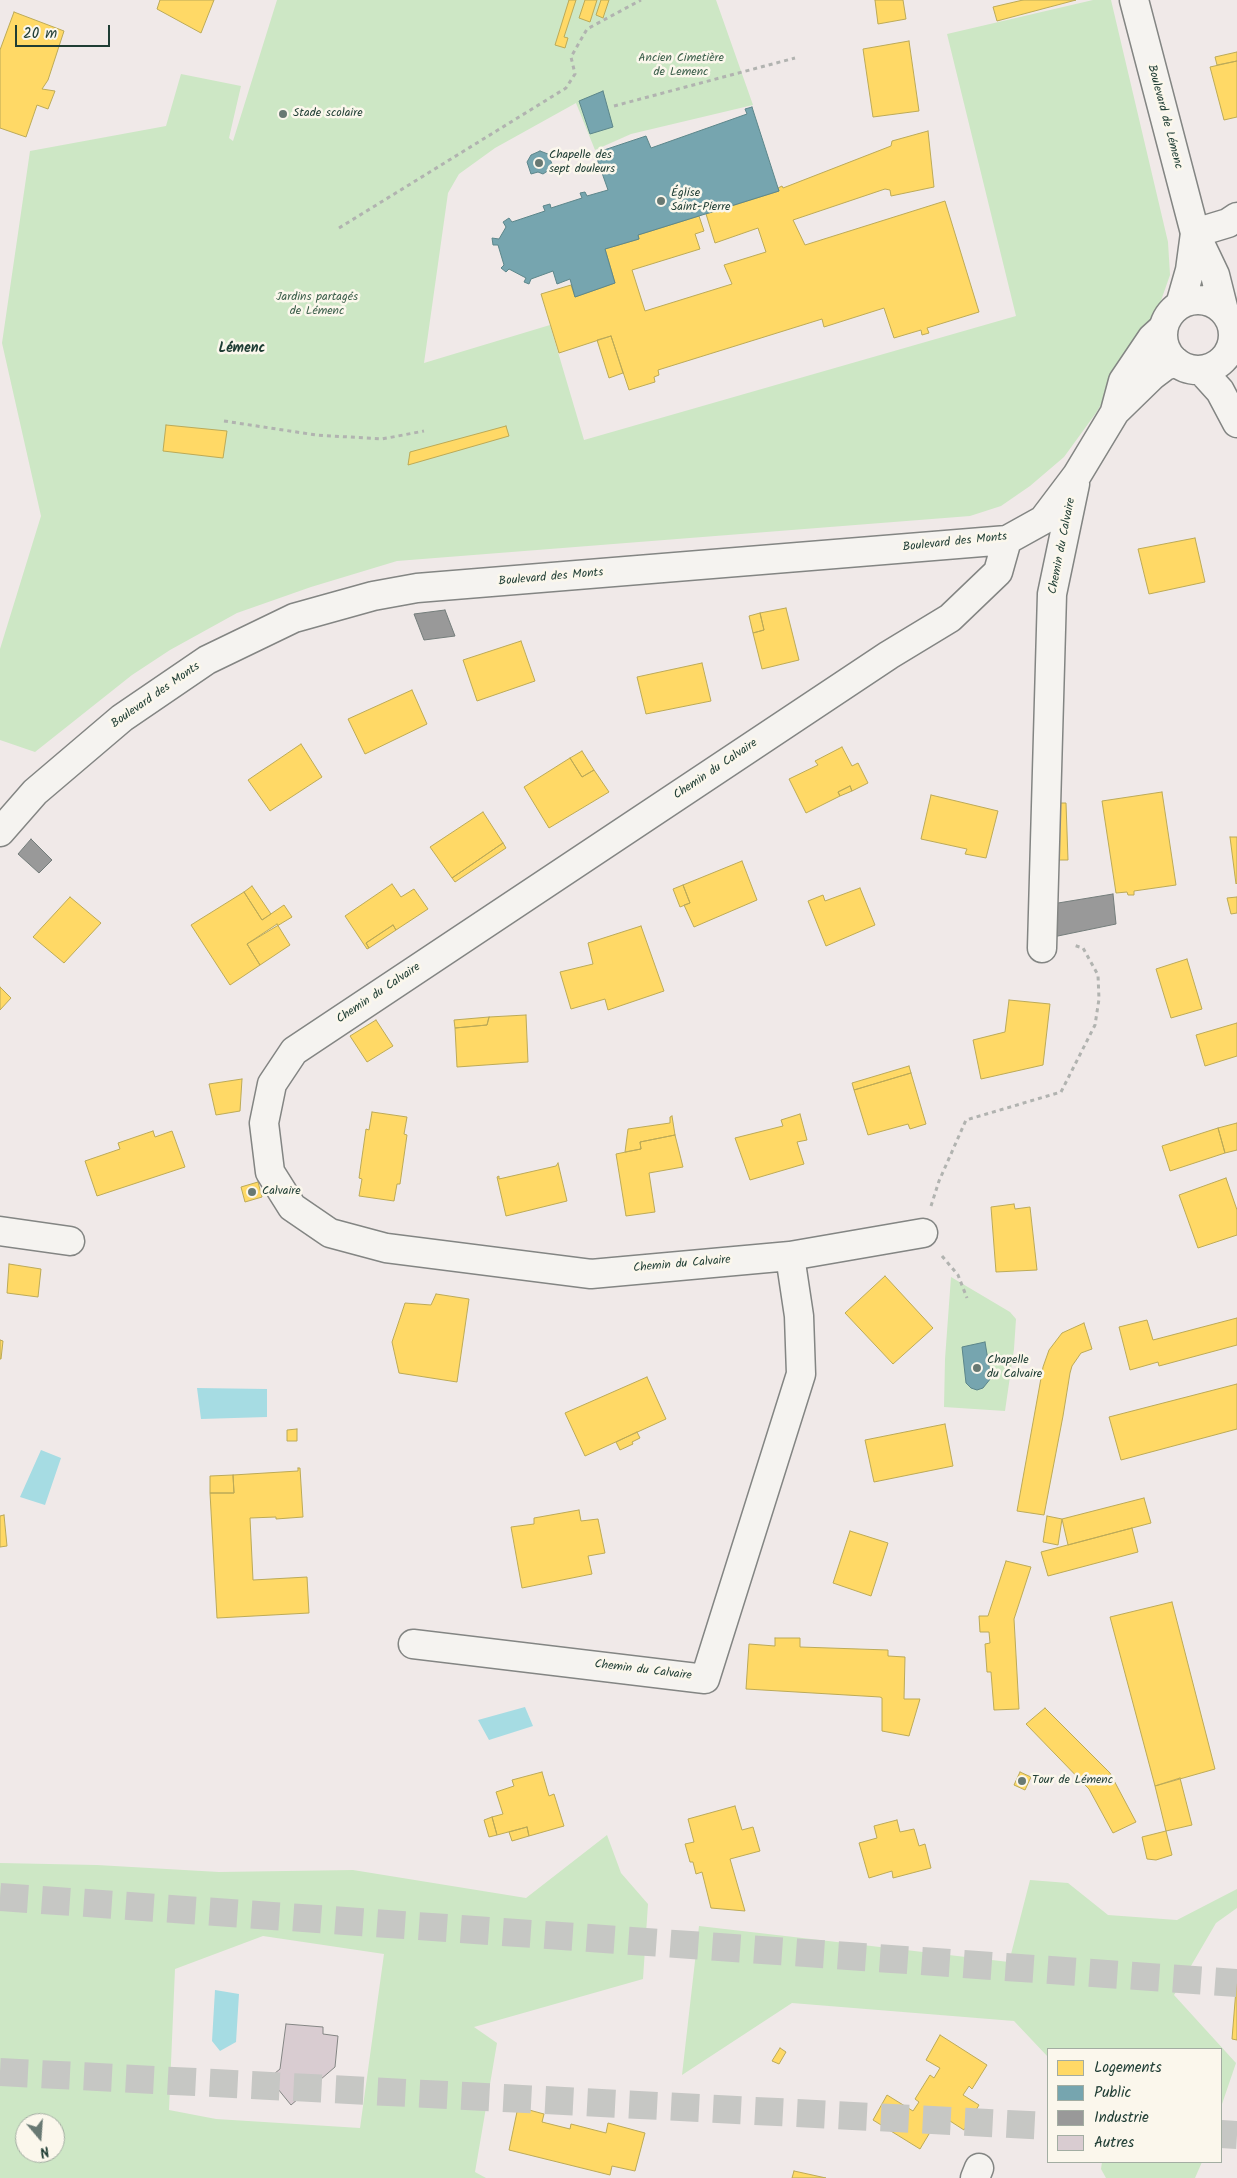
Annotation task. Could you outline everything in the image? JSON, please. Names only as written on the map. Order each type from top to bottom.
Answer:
[{"type":"street","name":"Boulevard de Lémenc","points":[[1134,0],[1195,234],[1215,275],[1224,311]]},
{"type":"street","points":[[1195,234],[1228,223],[1237,217]]},
{"type":"street","name":"Boulevard de Lémenc","points":[[1180,305],[1190,270],[1195,234]]},
{"type":"street","points":[[1237,378],[1231,364],[1230,350],[1233,336],[1231,323],[1224,311],[1211,302],[1195,300],[1180,305],[1172,311],[1164,328],[1163,341],[1168,353],[1189,366],[1220,391],[1237,423]]},
{"type":"street","points":[[1115,412],[1123,381],[1152,338],[1164,328]]},
{"type":"street","points":[[1115,412],[1153,375],[1165,366],[1213,366],[1223,360],[1230,350]]},
{"type":"street","name":"Boulevard des Monts","points":[[0,832],[35,792],[122,718],[207,660],[294,618],[373,596],[417,588],[1007,540],[1043,520],[1077,475],[1115,412]]},
{"type":"street","name":"Chemin du Calvaire","points":[[1042,948],[1052,594],[1077,475]]},
{"type":"street","name":"Chemin du Calvaire","points":[[923,1233],[790,1256],[591,1274],[386,1248],[330,1233],[292,1207],[270,1172],[264,1123],[272,1084],[294,1051],[889,655],[950,618],[998,572],[1007,540]]},
{"type":"street","points":[[0,1231],[70,1242]]},
{"type":"street","name":"Chemin du Calvaire","points":[[413,1644],[705,1679],[801,1374],[799,1316],[790,1256]]},
{"type":"path","points":[[339,228],[566,88],[575,74],[571,57],[587,29],[640,0]]},
{"type":"path","points":[[614,106],[794,58]]},
{"type":"path","points":[[224,421],[316,435],[373,438],[424,431]]},
{"type":"path","points":[[923,1233],[940,1181],[966,1120],[1061,1092],[1095,1025],[1098,1008],[1098,975],[1082,948]]},
{"type":"path","points":[[958,1275],[967,1298]]},
{"type":"green space","points":[[277,0],[716,0],[753,105],[631,134],[595,150],[576,103],[495,148],[459,174],[448,193],[424,363],[550,325],[584,440],[1016,316],[947,34],[1093,0],[1111,0],[1168,242],[1170,275],[1157,312],[1096,413],[1064,457],[1030,486],[1001,506],[970,516],[397,561],[311,587],[237,613],[170,650],[132,675],[35,752],[0,740],[0,649],[41,516],[2,343],[30,151],[166,126],[181,74],[241,86],[229,138],[233,141]]},
{"type":"green space","points":[[951,1277],[1010,1312],[1016,1319],[1014,1349],[1005,1411],[944,1407],[945,1359]]},
{"type":"green space","points":[[607,1835],[621,1873],[648,1904],[643,1979],[474,2027],[497,2043],[475,2172],[486,2178],[0,2178],[0,1863],[97,1865],[219,1872],[353,1870],[526,1898]],"holes":[[[263,1936],[384,1954],[360,2128],[216,2119],[169,2110],[175,1969]]]},
{"type":"green space","points":[[1030,1880],[1068,1883],[1108,1915],[1177,1920],[1237,1889],[1237,1908],[1216,1923],[1174,1995],[1236,2063],[1222,2104],[1222,2048],[1047,2048],[1047,2056],[1014,2021],[792,2003],[682,2075],[699,1926],[1009,1962]]},
{"type":"green space","points":[[1102,2163],[1202,2163],[1195,2178],[1106,2178],[1101,2169]]},
{"type":"water","points":[[197,1388],[267,1389],[267,1417],[201,1419]]},
{"type":"water","points":[[41,1450],[61,1458],[45,1505],[20,1497]]},
{"type":"water","points":[[525,1707],[533,1726],[489,1740],[478,1720]]},
{"type":"water","points":[[215,1990],[239,1994],[236,2042],[220,2051],[212,2041]]},
{"type":"building: Logements","points":[[160,0],[214,0],[201,33],[157,9]]},
{"type":"building: Logements","points":[[569,0],[576,0],[564,37],[568,38],[565,48],[555,45]]},
{"type":"building: Logements","points":[[585,0],[597,0],[590,22],[579,18]]},
{"type":"building: Logements","points":[[601,0],[609,0],[603,18],[596,15]]},
{"type":"building: Logements","points":[[875,0],[903,0],[906,19],[878,24]]},
{"type":"building: Logements","points":[[1023,0],[1076,0],[997,21],[993,7]]},
{"type":"building: Logements","points":[[14,12],[64,31],[48,80],[42,89],[55,91],[48,109],[37,105],[26,137],[0,128],[0,50]]},
{"type":"building: Logements","points":[[909,41],[919,111],[873,117],[863,49]]},
{"type":"building: Logements","points":[[1237,52],[1237,61],[1217,65],[1215,57]]},
{"type":"building: Logements","points":[[1237,61],[1237,117],[1224,120],[1210,67]]},
{"type":"building: Logements","points":[[928,131],[934,187],[891,196],[890,190],[885,189],[793,220],[805,245],[945,201],[979,312],[927,328],[929,333],[922,335],[921,330],[894,338],[884,308],[824,327],[822,319],[658,370],[659,375],[654,377],[655,382],[629,390],[611,336],[559,353],[541,294],[571,285],[575,297],[615,283],[605,249],[639,239],[638,235],[699,216],[704,231],[695,234],[700,249],[632,270],[645,311],[732,284],[724,265],[766,252],[758,228],[715,243],[706,214],[779,191],[778,188],[782,186],[783,188],[891,146],[892,141]]},
{"type":"building: Logements","points":[[611,336],[623,373],[609,378],[597,340]]},
{"type":"building: Logements","points":[[166,425],[227,431],[223,458],[163,451]]},
{"type":"building: Logements","points":[[506,426],[509,436],[408,465],[410,452]]},
{"type":"building: Logements","points":[[1195,538],[1205,582],[1149,594],[1138,549]]},
{"type":"building: Logements","points":[[786,608],[799,660],[762,669],[753,633],[764,630],[760,613]]},
{"type":"building: Logements","points":[[760,613],[764,630],[753,633],[749,616]]},
{"type":"building: Logements","points":[[521,641],[535,681],[477,701],[463,660]]},
{"type":"building: Logements","points":[[702,663],[711,701],[646,714],[637,677]]},
{"type":"building: Logements","points":[[412,690],[427,724],[365,754],[348,719]]},
{"type":"building: Logements","points":[[301,744],[322,777],[270,811],[248,780]]},
{"type":"building: Logements","points":[[842,747],[852,766],[858,763],[868,783],[852,791],[850,786],[838,792],[840,796],[806,813],[789,779],[818,765],[815,761]]},
{"type":"building: Logements","points":[[582,751],[594,770],[582,777],[570,758]]},
{"type":"building: Logements","points":[[570,758],[582,777],[594,770],[609,792],[549,828],[524,787]]},
{"type":"building: Logements","points":[[850,786],[852,791],[840,796],[838,792]]},
{"type":"building: Logements","points":[[1162,792],[1176,885],[1134,891],[1134,895],[1128,895],[1127,892],[1116,893],[1102,801]]},
{"type":"building: Logements","points":[[931,795],[998,811],[986,858],[965,854],[967,849],[921,839]]},
{"type":"building: Logements","points":[[1051,803],[1066,803],[1068,860],[1051,860]]},
{"type":"building: Logements","points":[[483,812],[503,843],[452,878],[430,847]]},
{"type":"building: Logements","points":[[1230,837],[1237,837],[1236,884]]},
{"type":"building: Logements","points":[[503,843],[506,848],[455,882],[452,878]]},
{"type":"building: Logements","points":[[742,861],[757,900],[694,927],[684,905],[690,903],[683,885]]},
{"type":"building: Logements","points":[[392,884],[401,897],[414,889],[428,909],[396,930],[393,925],[366,943],[369,948],[367,949],[345,916]]},
{"type":"building: Logements","points":[[683,885],[690,903],[680,907],[673,889]]},
{"type":"building: Logements","points":[[252,886],[271,914],[262,920],[244,892]]},
{"type":"building: Logements","points":[[860,888],[875,925],[826,946],[808,901],[823,895],[825,901]]},
{"type":"building: Logements","points":[[244,892],[262,920],[284,905],[292,917],[247,944],[260,965],[230,985],[191,925]]},
{"type":"building: Logements","points":[[70,897],[101,923],[64,963],[33,937]]},
{"type":"building: Logements","points":[[1237,897],[1237,913],[1231,914],[1227,898]]},
{"type":"building: Logements","points":[[277,924],[290,945],[260,965],[247,944]]},
{"type":"building: Logements","points":[[393,925],[396,930],[369,948],[366,943]]},
{"type":"building: Logements","points":[[641,926],[664,991],[608,1010],[605,999],[571,1009],[560,972],[593,964],[588,943]]},
{"type":"building: Logements","points":[[1187,959],[1202,1009],[1171,1018],[1156,969]]},
{"type":"building: Logements","points":[[0,987],[11,998],[0,1010]]},
{"type":"building: Logements","points":[[1009,1000],[1050,1004],[1043,1065],[981,1079],[973,1040],[1005,1032]]},
{"type":"building: Logements","points":[[526,1015],[528,1062],[457,1067],[455,1028],[487,1025],[489,1017]]},
{"type":"building: Logements","points":[[489,1017],[487,1025],[455,1028],[454,1020]]},
{"type":"building: Logements","points":[[376,1020],[393,1046],[367,1062],[350,1036]]},
{"type":"building: Logements","points":[[1237,1023],[1237,1056],[1205,1066],[1196,1035]]},
{"type":"building: Logements","points":[[909,1066],[911,1073],[854,1090],[852,1083]]},
{"type":"building: Logements","points":[[911,1073],[926,1124],[910,1129],[908,1124],[868,1135],[854,1090]]},
{"type":"building: Logements","points":[[242,1079],[240,1111],[216,1115],[209,1084]]},
{"type":"building: Logements","points":[[372,1112],[407,1117],[404,1134],[407,1135],[400,1184],[397,1184],[394,1201],[359,1196],[362,1179],[359,1178],[366,1129],[369,1130]]},
{"type":"building: Logements","points":[[800,1114],[807,1140],[797,1142],[804,1164],[750,1180],[735,1138],[783,1126],[781,1120]]},
{"type":"building: Logements","points":[[672,1116],[675,1135],[640,1142],[641,1149],[625,1152],[628,1129],[670,1123],[670,1117]]},
{"type":"building: Logements","points":[[1237,1123],[1237,1150],[1225,1153],[1218,1128]]},
{"type":"building: Logements","points":[[1218,1128],[1225,1153],[1170,1171],[1162,1146]]},
{"type":"building: Logements","points":[[153,1131],[155,1137],[172,1131],[185,1167],[97,1196],[85,1161],[120,1149],[118,1143]]},
{"type":"building: Logements","points":[[675,1135],[683,1167],[649,1173],[655,1212],[626,1216],[616,1154],[641,1149],[640,1142]]},
{"type":"building: Logements","points":[[558,1163],[567,1201],[506,1216],[497,1177],[499,1176],[499,1179],[556,1166]]},
{"type":"building: Logements","points":[[1226,1178],[1237,1210],[1237,1235],[1198,1248],[1179,1195]]},
{"type":"building: Logements","name":"Calvaire","points":[[258,1182],[262,1197],[245,1202],[241,1187]]},
{"type":"building: Logements","points":[[1014,1204],[1015,1209],[1030,1207],[1037,1270],[996,1272],[991,1207]]},
{"type":"building: Logements","points":[[9,1264],[41,1269],[38,1297],[7,1293]]},
{"type":"building: Logements","points":[[885,1276],[933,1328],[893,1364],[845,1313]]},
{"type":"building: Logements","points":[[436,1294],[469,1299],[457,1382],[399,1373],[392,1342],[405,1303],[431,1305]]},
{"type":"building: Logements","points":[[1237,1318],[1237,1345],[1159,1366],[1158,1362],[1130,1370],[1119,1327],[1147,1320],[1153,1340]]},
{"type":"building: Logements","points":[[1084,1323],[1092,1349],[1081,1353],[1072,1366],[1044,1515],[1017,1511],[1043,1367],[1049,1350],[1062,1333]]},
{"type":"building: Logements","points":[[0,1340],[3,1341],[1,1359],[0,1359]]},
{"type":"building: Logements","points":[[647,1377],[666,1419],[585,1456],[565,1413]]},
{"type":"building: Logements","points":[[1237,1384],[1237,1429],[1121,1460],[1109,1417]]},
{"type":"building: Logements","points":[[945,1424],[953,1466],[874,1482],[865,1440]]},
{"type":"building: Logements","points":[[297,1429],[297,1441],[287,1441],[287,1430]]},
{"type":"building: Logements","points":[[637,1432],[640,1438],[632,1442],[633,1444],[620,1450],[616,1442]]},
{"type":"building: Logements","points":[[298,1468],[300,1468],[303,1517],[250,1518],[253,1580],[307,1577],[309,1613],[217,1618],[210,1493],[234,1493],[233,1475],[298,1471]]},
{"type":"building: Logements","points":[[233,1475],[234,1493],[210,1493],[210,1476]]},
{"type":"building: Logements","points":[[1144,1498],[1151,1523],[1068,1545],[1062,1519]]},
{"type":"building: Logements","points":[[579,1510],[581,1521],[598,1519],[605,1553],[588,1556],[592,1574],[522,1588],[511,1527],[534,1524],[534,1518]]},
{"type":"building: Logements","points":[[4,1515],[7,1546],[0,1547],[0,1516]]},
{"type":"building: Logements","points":[[1047,1516],[1062,1519],[1058,1545],[1043,1542]]},
{"type":"building: Logements","points":[[1132,1528],[1138,1552],[1048,1576],[1041,1552]]},
{"type":"building: Logements","points":[[850,1531],[888,1543],[871,1596],[833,1583]]},
{"type":"building: Logements","points":[[1006,1561],[1031,1567],[1014,1619],[1019,1709],[994,1710],[991,1672],[987,1672],[985,1644],[990,1643],[989,1632],[980,1632],[979,1616],[988,1616]]},
{"type":"building: Logements","points":[[1172,1602],[1215,1769],[1155,1786],[1110,1617]]},
{"type":"building: Logements","points":[[775,1638],[800,1638],[800,1647],[888,1650],[888,1656],[905,1657],[904,1699],[920,1699],[909,1736],[882,1731],[882,1698],[880,1697],[746,1689],[749,1644],[775,1646]]},
{"type":"building: Logements","points":[[1045,1708],[1110,1773],[1136,1822],[1113,1833],[1089,1789],[1026,1724]]},
{"type":"building: Logements","points":[[542,1772],[549,1796],[554,1794],[564,1826],[529,1836],[527,1827],[497,1835],[492,1817],[503,1814],[496,1792],[514,1786],[512,1780]]},
{"type":"building: Logements","name":"Tour de Lémenc","points":[[1020,1772],[1031,1777],[1025,1790],[1014,1785]]},
{"type":"building: Logements","points":[[1180,1778],[1192,1825],[1166,1831],[1155,1786]]},
{"type":"building: Logements","points":[[735,1806],[742,1830],[753,1827],[760,1851],[730,1859],[745,1911],[711,1908],[702,1872],[696,1874],[693,1862],[690,1862],[685,1844],[694,1842],[688,1819]]},
{"type":"building: Logements","points":[[492,1817],[497,1835],[489,1837],[484,1820]]},
{"type":"building: Logements","points":[[897,1820],[900,1832],[914,1829],[919,1846],[925,1844],[931,1868],[893,1878],[892,1871],[869,1878],[859,1843],[877,1838],[874,1826]]},
{"type":"building: Logements","points":[[527,1827],[529,1836],[512,1841],[509,1832]]},
{"type":"building: Logements","points":[[1166,1831],[1172,1855],[1156,1860],[1147,1859],[1142,1837]]},
{"type":"building: Logements","points":[[1237,1977],[1237,2040],[1232,2039]]},
{"type":"building: Logements","points":[[940,2035],[987,2065],[972,2089],[969,2086],[963,2095],[979,2105],[964,2130],[936,2112],[930,2121],[935,2124],[920,2149],[873,2120],[887,2095],[913,2111],[919,2102],[915,2099],[930,2075],[934,2078],[940,2068],[926,2060]]},
{"type":"building: Logements","points":[[780,2048],[786,2052],[779,2064],[772,2061]]},
{"type":"building: Logements","points":[[518,2107],[544,2114],[542,2122],[570,2129],[571,2124],[606,2133],[608,2123],[645,2133],[635,2171],[612,2166],[610,2175],[509,2150]]},
{"type":"building: Logements","points":[[794,2171],[826,2178],[792,2178]]},
{"type":"building: Public","points":[[603,91],[613,127],[590,134],[579,101]]},
{"type":"building: Public","name":"Église Saint-Pierre","points":[[752,107],[779,191],[638,235],[639,239],[605,249],[615,283],[575,297],[570,279],[557,284],[553,271],[531,279],[529,284],[524,282],[526,278],[509,269],[506,272],[501,268],[504,265],[498,245],[493,245],[492,238],[499,239],[506,227],[503,222],[509,218],[512,222],[545,211],[543,206],[550,204],[551,208],[582,198],[580,193],[585,192],[587,196],[608,190],[595,153],[646,136],[651,148],[747,114],[745,109]]},
{"type":"building: Public","name":"Chapelle des sept douleurs","points":[[540,151],[548,154],[552,164],[549,170],[543,174],[538,172],[531,174],[527,162],[531,155]]},
{"type":"building: Public","name":"Chapelle du Calvaire","points":[[985,1342],[991,1378],[983,1388],[977,1390],[971,1388],[966,1383],[962,1347]]},
{"type":"building: Industrie","points":[[445,610],[455,636],[424,640],[414,614]]},
{"type":"building: Industrie","points":[[31,839],[52,860],[39,873],[18,854]]},
{"type":"building: Industrie","points":[[1113,894],[1116,924],[1053,937],[1052,904]]},
{"type":"building: Autres","points":[[286,2024],[323,2027],[323,2034],[338,2036],[335,2067],[291,2105],[269,2078],[280,2069]]},
{"type":"tunnel","points":[[0,1897],[1237,1983]]},
{"type":"tunnel","points":[[0,2072],[1047,2126]]},
{"type":"tunnel","points":[[1222,2134],[1237,2135]]},
{"type":"place","name":"Stade scolaire","points":[[283,114]]},
{"type":"place","name":"Chapelle des sept douleurs","points":[[539,163]]},
{"type":"place","name":"Église Saint-Pierre","points":[[661,201]]},
{"type":"place","name":"Calvaire","points":[[252,1192]]},
{"type":"place","name":"Chapelle du Calvaire","points":[[977,1368]]},
{"type":"place","name":"Tour de Lémenc","points":[[1022,1781]]},
{"type":"district","name":"Lémenc","points":[[242,350]]},
{"type":"park label","name":"Ancien Cimetière de Lemenc","points":[[681,66]]},
{"type":"park label","name":"Jardins partagés de Lémenc","points":[[317,305]]}]
